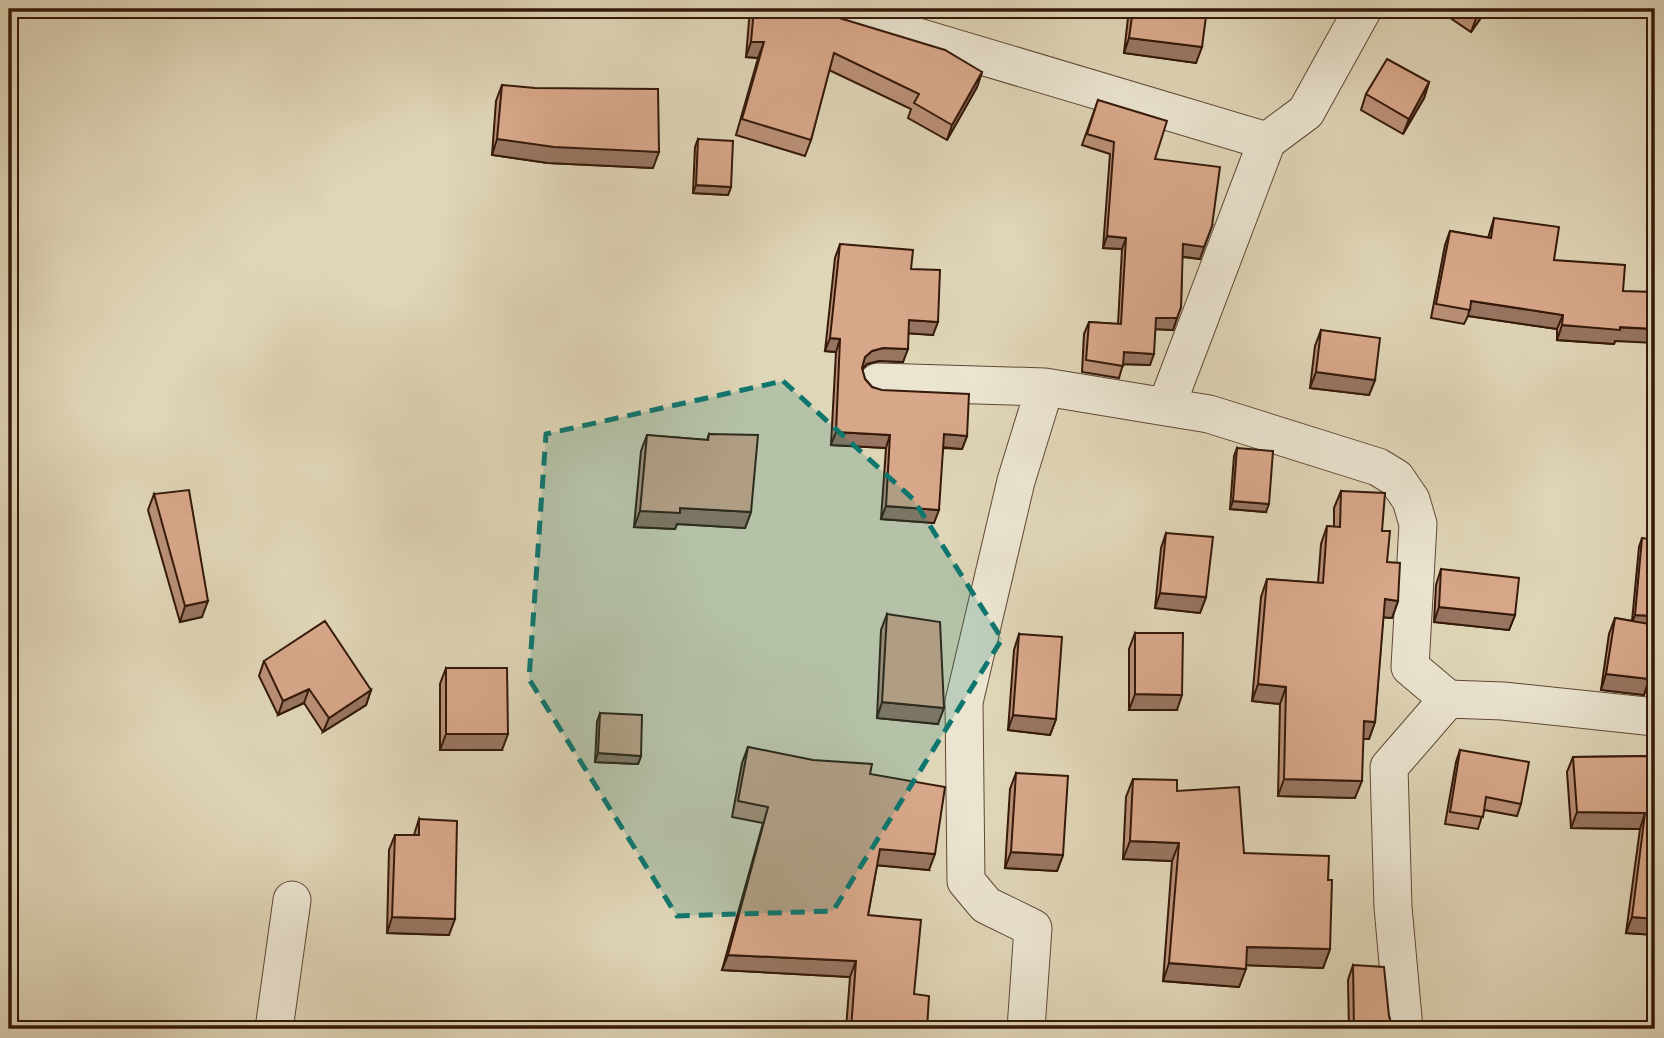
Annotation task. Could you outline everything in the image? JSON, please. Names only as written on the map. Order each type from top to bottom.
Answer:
[{"type":"street","points":[[824,9],[1267,141]]},
{"type":"street","points":[[1166,407],[1267,141],[1306,112],[1363,9]]},
{"type":"street","points":[[878,382],[1045,387],[1209,414],[1378,467],[1396,478],[1411,500],[1418,524],[1410,667],[1448,699],[1503,701],[1655,718]]},
{"type":"street","points":[[1026,1029],[1033,929],[986,905],[966,881],[964,702],[1016,481],[1045,387]]},
{"type":"street","points":[[1404,1029],[1394,907],[1389,767],[1448,699]]},
{"type":"street","points":[[274,1029],[292,900]]},
{"type":"highlighted area","points":[[783,381],[913,499],[1002,639],[833,911],[677,916],[529,679],[546,434]]},
{"type":"building","points":[[754,9],[816,9],[945,50],[982,72],[952,125],[914,103],[919,94],[834,53],[811,140],[742,119],[764,42],[751,42]]},
{"type":"building","points":[[1133,9],[1207,9],[1202,47],[1129,38]]},
{"type":"building","points":[[1466,9],[1482,9],[1477,16]]},
{"type":"building","points":[[1387,59],[1429,82],[1409,119],[1366,94]]},
{"type":"building","points":[[502,85],[535,88],[658,89],[659,152],[554,147],[497,139]]},
{"type":"building","points":[[1098,100],[1167,121],[1155,159],[1220,167],[1212,226],[1204,247],[1183,244],[1181,307],[1177,318],[1156,318],[1154,354],[1124,352],[1123,366],[1086,360],[1089,322],[1121,324],[1126,238],[1107,236],[1114,142],[1087,134]]},
{"type":"building","points":[[698,139],[733,141],[731,187],[696,185]]},
{"type":"building","points":[[1494,218],[1559,227],[1554,260],[1625,265],[1623,291],[1655,292],[1655,329],[1620,327],[1620,330],[1562,325],[1563,315],[1471,301],[1470,310],[1436,304],[1450,231],[1491,238]]},
{"type":"building","points":[[840,244],[913,250],[911,269],[940,270],[938,322],[909,320],[908,349],[883,348],[872,351],[865,357],[862,368],[865,379],[872,387],[882,390],[969,394],[967,436],[944,434],[939,510],[886,506],[890,435],[836,432],[840,339],[830,338]]},
{"type":"building","points":[[1321,330],[1380,338],[1375,380],[1316,372]]},
{"type":"building","points":[[709,434],[758,435],[751,512],[680,508],[680,513],[640,511],[647,435],[708,440]]},
{"type":"building","points":[[1237,448],[1273,451],[1269,504],[1233,501]]},
{"type":"building","points":[[189,490],[208,601],[185,606],[154,494]]},
{"type":"building","points":[[1341,491],[1385,493],[1382,531],[1390,531],[1387,562],[1400,563],[1398,601],[1385,599],[1375,722],[1364,721],[1362,781],[1284,779],[1286,687],[1258,684],[1267,579],[1323,583],[1327,526],[1340,527]]},
{"type":"building","points":[[1166,533],[1213,537],[1206,597],[1160,593]]},
{"type":"building","points":[[1642,538],[1655,540],[1655,616],[1635,615]]},
{"type":"building","points":[[1441,569],[1519,578],[1515,615],[1439,607]]},
{"type":"building","points":[[887,614],[940,622],[944,708],[882,702]]},
{"type":"building","points":[[1615,618],[1655,625],[1649,679],[1606,674]]},
{"type":"building","points":[[325,621],[371,690],[329,718],[309,689],[283,701],[264,661]]},
{"type":"building","points":[[1135,633],[1183,633],[1182,695],[1135,694]]},
{"type":"building","points":[[1019,634],[1062,637],[1056,719],[1013,715]]},
{"type":"building","points":[[446,668],[507,668],[508,734],[446,734]]},
{"type":"building","points":[[600,713],[642,715],[641,756],[598,753]]},
{"type":"building","points":[[748,747],[813,760],[872,764],[870,774],[945,787],[935,854],[880,849],[868,915],[921,920],[914,994],[929,996],[927,1029],[851,1029],[856,961],[728,955],[768,807],[738,801]]},
{"type":"building","points":[[1460,750],[1529,762],[1521,804],[1486,797],[1483,817],[1450,812]]},
{"type":"building","points":[[1655,756],[1655,919],[1632,917],[1645,813],[1577,812],[1573,757]]},
{"type":"building","points":[[1016,773],[1068,776],[1063,855],[1011,852]]},
{"type":"building","points":[[1133,779],[1177,780],[1177,791],[1239,787],[1244,853],[1329,856],[1328,880],[1332,880],[1330,949],[1247,947],[1246,969],[1169,963],[1179,843],[1130,841]]},
{"type":"building","points":[[419,819],[457,821],[455,919],[392,917],[395,835],[419,835]]},
{"type":"building","points":[[1353,965],[1384,967],[1389,1016],[1396,1029],[1354,1029]]}]
